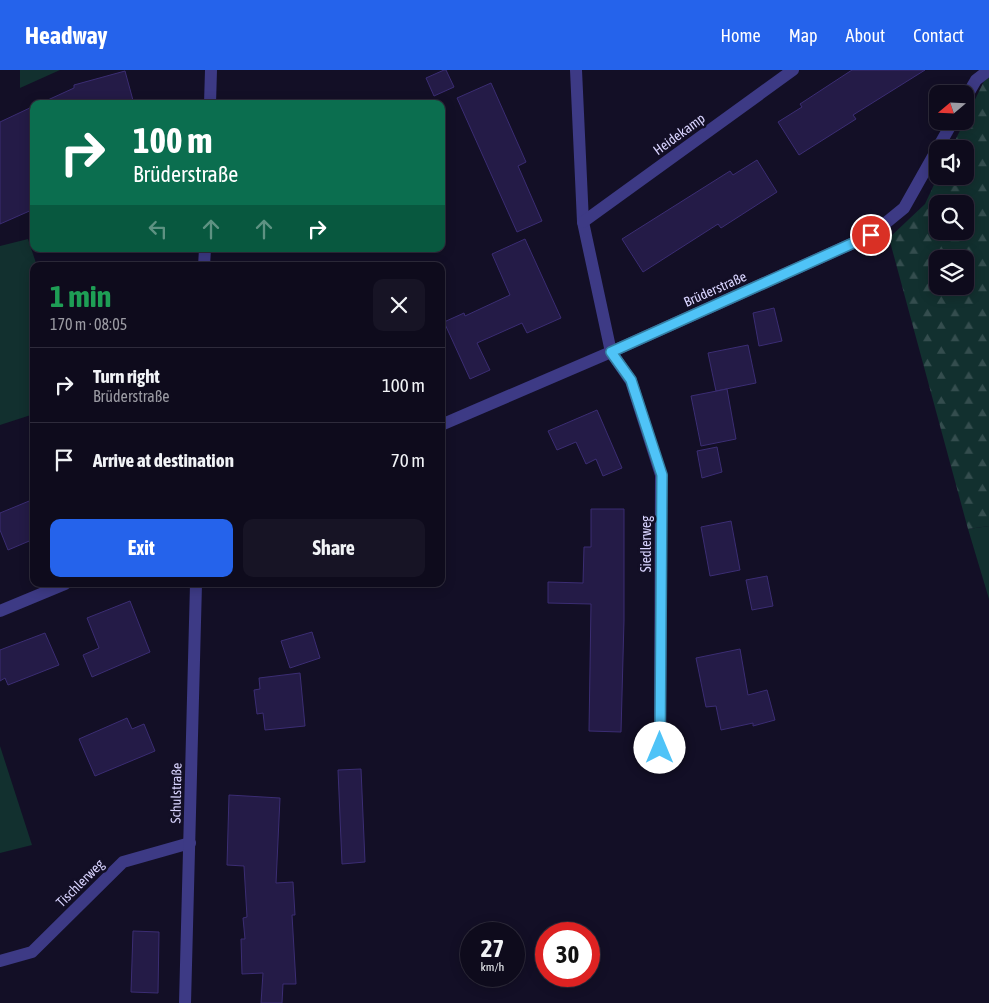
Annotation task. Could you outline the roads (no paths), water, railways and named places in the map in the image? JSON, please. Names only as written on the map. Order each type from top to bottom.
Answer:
[{"type":"street","points":[[210,100],[212,70]]},
{"type":"street","points":[[576,70],[583,222],[611,352]]},
{"type":"street","name":"Heidekamp","points":[[583,222],[793,70]]},
{"type":"street","points":[[972,75],[988,70]]},
{"type":"street","name":"Brüderstraße","points":[[445,423],[611,352],[871,235],[904,208],[948,130]]},
{"type":"street","name":"Siedlerweg","points":[[611,352],[631,380],[662,475],[660,748]]},
{"type":"street","points":[[0,610],[58,587]]},
{"type":"street","name":"Schulstraße","points":[[185,1003],[196,587]]},
{"type":"street","name":"Tischlerweg","points":[[0,961],[32,952],[123,862],[190,843]]}]
